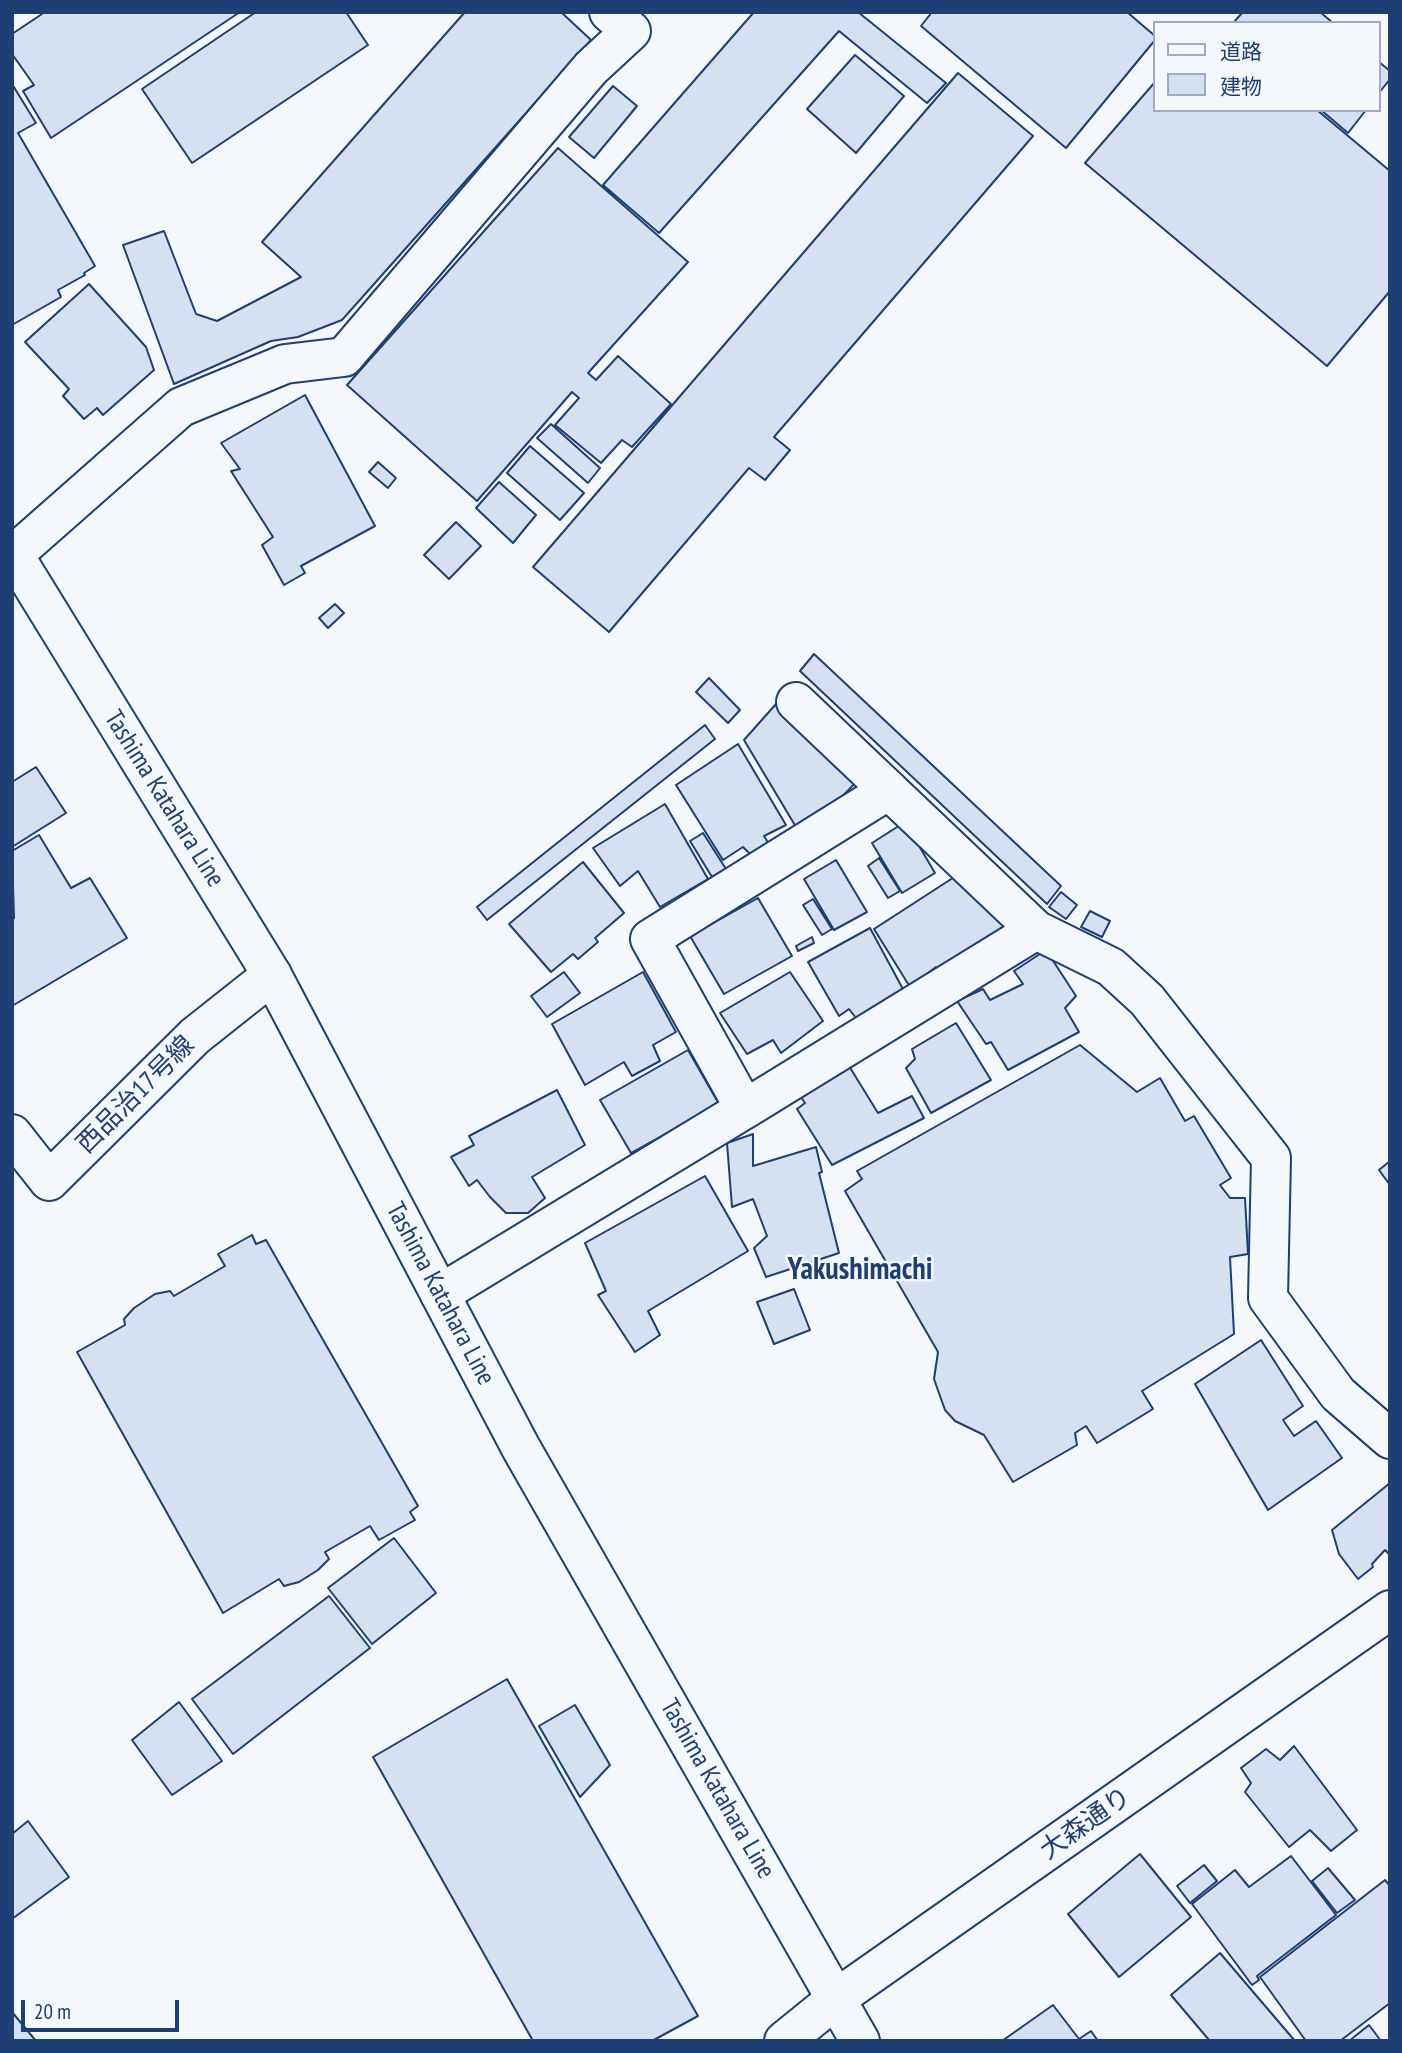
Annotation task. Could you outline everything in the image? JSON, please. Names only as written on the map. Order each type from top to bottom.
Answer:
[{"type":"street","points":[[13,555],[181,407],[285,364],[344,357],[591,68],[631,31],[609,12]]},
{"type":"street","name":"Tashima Katahara Line","points":[[13,555],[272,975],[521,1448],[860,2041]]},
{"type":"street","points":[[796,702],[1036,930],[1111,967],[1147,1000],[1271,1158],[1268,1298],[1338,1394],[1390,1440]]},
{"type":"street","points":[[745,1109],[650,939],[889,790]]},
{"type":"street","points":[[440,1294],[1036,930]]},
{"type":"street","name":"西品治17号線","points":[[12,1134],[48,1181],[195,1036],[272,975]]},
{"type":"street","name":"大森通り","points":[[784,2041],[837,1998],[1390,1610]]},
{"type":"building","points":[[45,12],[240,12],[51,138],[23,91],[34,85],[12,54],[12,34]]},
{"type":"building","points":[[256,12],[346,12],[368,45],[192,163],[142,89]]},
{"type":"building","points":[[465,12],[561,12],[591,40],[342,320],[298,337],[271,341],[174,384],[123,245],[164,231],[196,314],[217,321],[301,277],[262,242]]},
{"type":"building","points":[[754,12],[858,12],[946,83],[927,103],[839,31],[659,233],[603,185]]},
{"type":"building","points":[[932,12],[1127,12],[1154,35],[1154,41],[1066,148],[921,26]]},
{"type":"building","points":[[1243,12],[1320,12],[1331,21],[1235,21]]},
{"type":"building","points":[[855,55],[904,96],[856,153],[807,109]]},
{"type":"building","points":[[1381,64],[1390,71],[1390,79],[1381,90]]},
{"type":"building","points":[[958,73],[1033,136],[774,437],[790,450],[765,480],[749,468],[609,632],[533,567]]},
{"type":"building","points":[[1154,83],[1154,112],[1319,112],[1390,171],[1390,291],[1327,366],[1085,163]]},
{"type":"building","points":[[12,84],[36,123],[18,133],[95,266],[84,273],[85,275],[58,290],[61,297],[12,325]]},
{"type":"building","points":[[613,86],[637,106],[594,158],[569,137]]},
{"type":"building","points":[[1323,112],[1364,112],[1348,133]]},
{"type":"building","points":[[558,148],[688,262],[588,373],[596,380],[618,356],[671,404],[632,447],[622,440],[601,463],[555,425],[579,398],[572,392],[477,501],[347,385]]},
{"type":"building","points":[[89,284],[146,347],[154,370],[103,415],[97,408],[84,419],[63,396],[69,389],[25,342]]},
{"type":"building","points":[[305,395],[375,526],[301,566],[305,573],[284,585],[262,545],[273,537],[231,471],[240,469],[221,443]]},
{"type":"building","points":[[551,424],[600,468],[588,483],[537,438]]},
{"type":"building","points":[[530,446],[584,493],[560,520],[507,473]]},
{"type":"building","points":[[378,462],[396,478],[388,488],[369,472]]},
{"type":"building","points":[[499,482],[536,515],[513,543],[476,508]]},
{"type":"building","points":[[456,522],[481,546],[449,579],[424,555]]},
{"type":"building","points":[[335,604],[344,613],[328,628],[319,618]]},
{"type":"building","points":[[814,654],[1061,886],[1047,904],[800,671]]},
{"type":"building","points":[[709,678],[740,710],[728,723],[696,692]]},
{"type":"building","points":[[776,704],[858,780],[837,802],[796,827],[744,740]]},
{"type":"building","points":[[705,725],[715,739],[487,920],[477,907]]},
{"type":"building","points":[[738,744],[786,825],[764,836],[769,844],[750,854],[743,847],[723,860],[676,785]]},
{"type":"building","points":[[36,767],[66,813],[12,847],[12,782]]},
{"type":"building","points":[[665,804],[708,879],[660,907],[638,871],[620,886],[593,848]]},
{"type":"building","points":[[905,822],[935,873],[902,893],[872,843]]},
{"type":"building","points":[[703,833],[726,869],[712,877],[690,841]]},
{"type":"building","points":[[39,835],[71,888],[90,878],[127,938],[12,1006],[12,851]]},
{"type":"building","points":[[879,858],[900,891],[888,898],[868,866]]},
{"type":"building","points":[[836,860],[867,912],[834,930],[804,879]]},
{"type":"building","points":[[583,862],[624,913],[595,938],[598,942],[578,959],[573,954],[551,972],[509,924]]},
{"type":"building","points":[[959,874],[1013,925],[938,970],[936,967],[910,987],[874,929]]},
{"type":"building","points":[[1061,892],[1077,905],[1066,919],[1049,907]]},
{"type":"building","points":[[758,898],[792,956],[724,994],[690,936]]},
{"type":"building","points":[[813,899],[832,929],[822,935],[803,905]]},
{"type":"building","points":[[1090,911],[1110,921],[1102,937],[1081,927]]},
{"type":"building","points":[[870,928],[904,991],[856,1018],[849,1009],[839,1016],[808,962]]},
{"type":"building","points":[[812,937],[814,943],[798,951],[796,946]]},
{"type":"building","points":[[1046,950],[1076,996],[1065,1008],[1079,1032],[1008,1070],[991,1042],[986,1044],[957,1001],[983,989],[990,1000],[1023,984],[1014,971]]},
{"type":"building","points":[[564,972],[580,993],[547,1017],[531,996]]},
{"type":"building","points":[[643,972],[676,1032],[653,1045],[660,1061],[632,1076],[624,1062],[585,1085],[552,1024]]},
{"type":"building","points":[[790,972],[823,1021],[781,1053],[773,1040],[747,1054],[720,1013]]},
{"type":"building","points":[[956,1023],[991,1080],[931,1113],[906,1068],[915,1059],[912,1049]]},
{"type":"building","points":[[1080,1045],[1137,1092],[1160,1078],[1185,1121],[1194,1116],[1231,1178],[1220,1185],[1230,1198],[1245,1198],[1248,1254],[1230,1257],[1234,1334],[1142,1391],[1153,1409],[1097,1443],[1086,1426],[1075,1433],[1077,1445],[1013,1482],[984,1435],[955,1421],[945,1410],[934,1379],[938,1352],[845,1191],[862,1179],[857,1171]]},
{"type":"building","points":[[688,1050],[719,1104],[631,1153],[600,1100]]},
{"type":"building","points":[[849,1066],[878,1113],[912,1096],[924,1118],[832,1165],[797,1109],[805,1103],[798,1093]]},
{"type":"building","points":[[557,1090],[585,1145],[532,1177],[545,1198],[528,1213],[506,1213],[477,1180],[469,1186],[451,1157],[474,1145],[469,1136]]},
{"type":"building","points":[[753,1134],[753,1166],[816,1147],[822,1172],[819,1173],[839,1253],[766,1277],[754,1248],[767,1236],[753,1199],[732,1207],[727,1143]]},
{"type":"building","points":[[1390,1161],[1390,1185],[1379,1170]]},
{"type":"building","points":[[705,1176],[748,1251],[648,1311],[660,1335],[635,1352],[598,1295],[606,1291],[585,1243]]},
{"type":"building","points":[[252,1235],[256,1244],[266,1240],[418,1506],[410,1512],[415,1520],[379,1540],[370,1526],[325,1552],[329,1559],[299,1582],[284,1586],[279,1579],[223,1613],[77,1352],[125,1325],[124,1319],[134,1308],[155,1294],[170,1291],[174,1296],[225,1266],[218,1254]]},
{"type":"building","points":[[794,1289],[810,1330],[774,1344],[757,1302]]},
{"type":"building","points":[[1261,1340],[1303,1406],[1283,1420],[1294,1436],[1316,1421],[1342,1458],[1268,1510],[1195,1384]]},
{"type":"building","points":[[1390,1483],[1390,1555],[1385,1550],[1372,1564],[1373,1567],[1358,1579],[1339,1554],[1332,1530]]},
{"type":"building","points":[[394,1538],[436,1593],[372,1644],[328,1588]]},
{"type":"building","points":[[329,1596],[370,1648],[233,1754],[192,1699]]},
{"type":"building","points":[[507,1679],[698,2016],[652,2041],[533,2041],[373,1757]]},
{"type":"building","points":[[179,1702],[222,1761],[172,1795],[132,1740]]},
{"type":"building","points":[[575,1705],[610,1765],[580,1797],[539,1726]]},
{"type":"building","points":[[1294,1746],[1357,1830],[1331,1851],[1310,1830],[1289,1847],[1245,1792],[1251,1783],[1241,1768],[1266,1749],[1280,1760]]},
{"type":"building","points":[[28,1821],[69,1877],[12,1919],[12,1834]]},
{"type":"building","points":[[1140,1854],[1191,1917],[1119,1977],[1068,1914]]},
{"type":"building","points":[[1291,1856],[1336,1915],[1257,1976],[1259,1980],[1252,1985],[1192,1904],[1235,1870],[1249,1887]]},
{"type":"building","points":[[1204,1865],[1217,1881],[1190,1903],[1177,1886]]},
{"type":"building","points":[[1328,1868],[1355,1900],[1337,1913],[1312,1881]]},
{"type":"building","points":[[1385,1880],[1390,1886],[1390,2003],[1340,2041],[1306,2041],[1260,1977]]},
{"type":"building","points":[[1220,1953],[1295,2041],[1207,2041],[1209,2040],[1171,1995]]},
{"type":"building","points":[[1053,2005],[1079,2039],[1091,2031],[1098,2041],[1002,2041]]},
{"type":"building","points":[[12,2012],[36,2041],[12,2041]]},
{"type":"building","points":[[1369,2025],[1381,2041],[1349,2041]]},
{"type":"district","name":"Yakushimachi","points":[[860,1270]]}]
